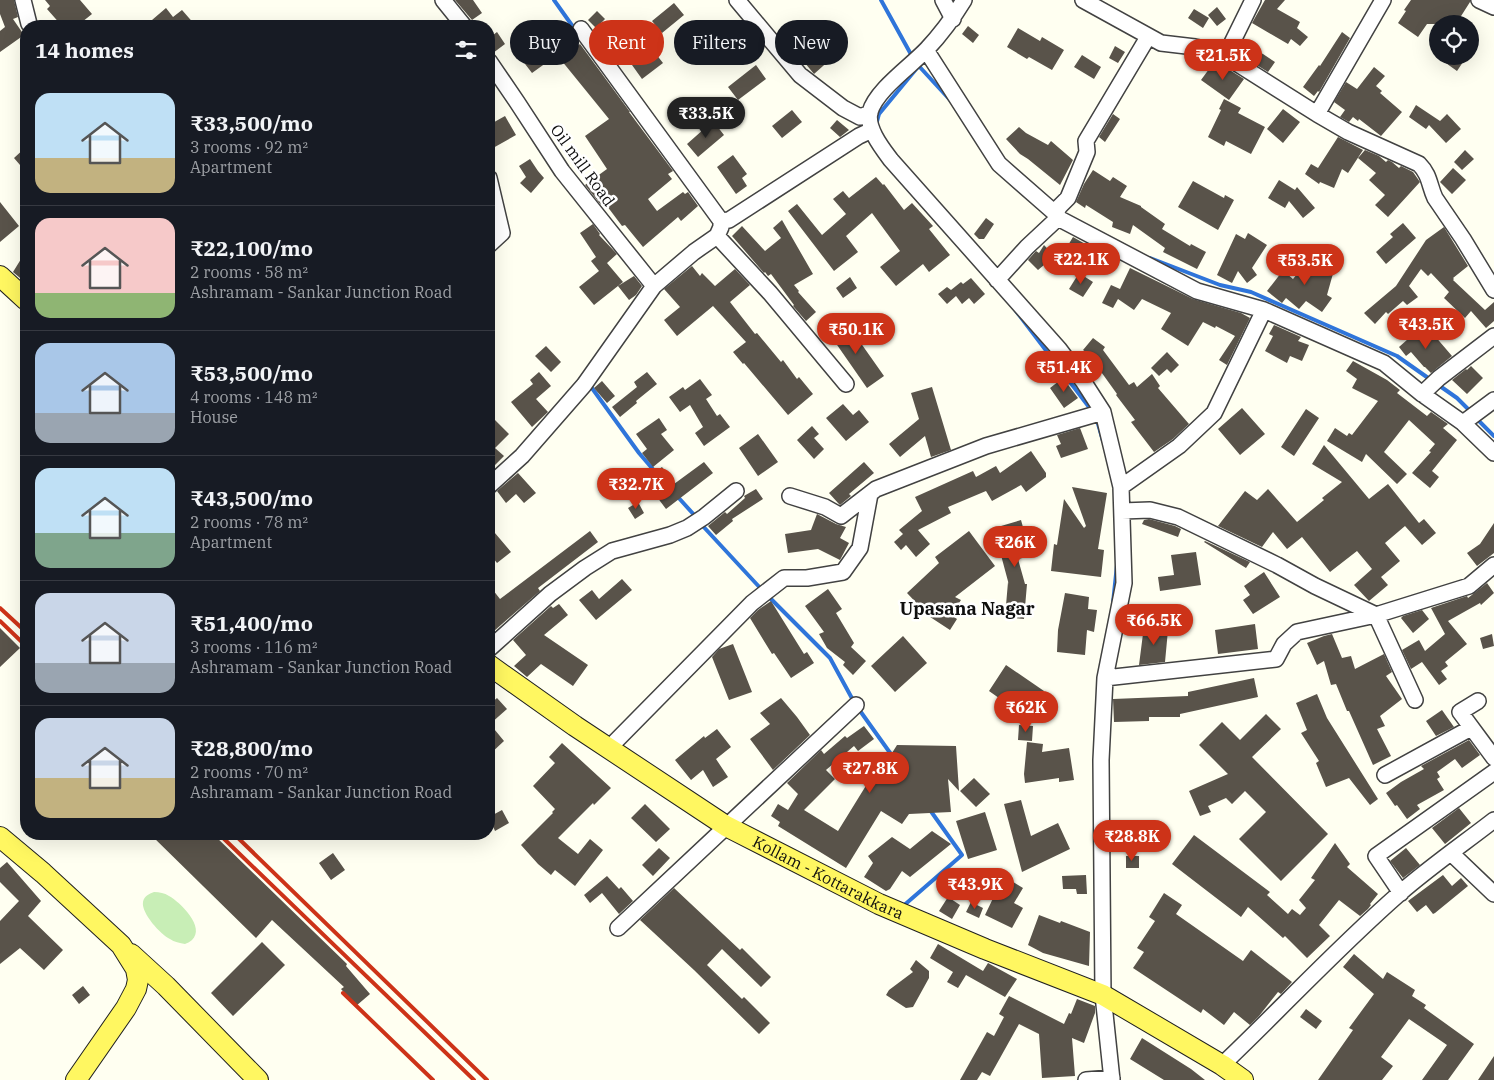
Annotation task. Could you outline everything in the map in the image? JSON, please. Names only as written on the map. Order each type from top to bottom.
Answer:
[{"type":"main road","points":[[0,276],[20,294]]},
{"type":"main road","name":"Kollam - Kottarakkara","points":[[495,670],[726,826],[879,904],[985,949],[1103,995],[1222,1065],[1242,1080]]},
{"type":"main road","points":[[2,843],[43,873],[121,944],[166,986],[258,1080]]},
{"type":"main road","points":[[76,1080],[126,1008],[136,989],[138,980],[136,969],[121,944]]},
{"type":"main road","points":[[126,1008],[148,991],[156,987],[166,986]]},
{"type":"street","points":[[23,0],[28,20]]},
{"type":"street","points":[[443,0],[459,20]]},
{"type":"street","points":[[738,0],[800,74],[843,108],[860,117],[870,113]]},
{"type":"street","points":[[942,0],[953,18]]},
{"type":"street","points":[[964,0],[953,18],[926,50],[880,94],[870,113],[872,130],[878,144],[1059,349],[1083,381],[1103,412],[1120,487],[1124,583],[1105,678],[1101,760],[1103,995],[1112,1079],[1086,1080]]},
{"type":"street","points":[[1084,0],[1161,43],[1226,53],[1233,60],[1348,132],[1419,164],[1427,172],[1435,198],[1479,263],[1494,290]]},
{"type":"street","points":[[1226,53],[1253,0]]},
{"type":"street","points":[[1317,114],[1383,0]]},
{"type":"street","points":[[1479,0],[1494,7]]},
{"type":"street","points":[[495,481],[522,456],[584,385],[654,286],[694,252],[717,236],[721,227],[721,220],[581,29]]},
{"type":"street","points":[[997,280],[1060,209],[1087,152],[1086,141],[1148,37]]},
{"type":"street","points":[[926,50],[999,164],[1060,209],[1197,291],[1264,310],[1431,386],[1470,417],[1494,453]]},
{"type":"street","name":"Oil mill Road","points":[[495,69],[562,171],[654,286]]},
{"type":"street","points":[[721,220],[729,220],[859,136],[872,130]]},
{"type":"street","points":[[495,203],[502,233],[495,239]]},
{"type":"street","points":[[717,236],[770,293],[846,384]]},
{"type":"street","points":[[1120,487],[1179,446],[1214,412],[1264,310]]},
{"type":"street","points":[[1431,386],[1494,336]]},
{"type":"street","points":[[1470,417],[1494,400]]},
{"type":"street","points":[[790,496],[825,507],[841,516],[876,489],[986,446],[1103,412]]},
{"type":"street","points":[[495,644],[550,594],[585,568],[612,551],[670,535],[687,528],[736,491]]},
{"type":"street","points":[[609,748],[752,603],[784,578],[807,578],[843,572],[860,548],[870,494]]},
{"type":"street","points":[[1122,511],[1150,510],[1178,517],[1277,564],[1315,586],[1376,615],[1415,700]]},
{"type":"street","points":[[1105,678],[1276,660],[1284,644],[1297,632],[1376,615],[1468,586],[1494,565]]},
{"type":"street","points":[[1478,701],[1460,712],[1494,758]]},
{"type":"street","points":[[618,928],[856,705]]},
{"type":"street","points":[[1385,775],[1471,728]]},
{"type":"street","points":[[1400,893],[1376,856],[1494,772]]},
{"type":"street","points":[[1222,1065],[1311,975],[1400,893],[1494,820]]},
{"type":"street","points":[[1450,853],[1494,894]]},
{"type":"green space","points":[[154,892],[169,896],[190,915],[196,928],[195,935],[191,941],[185,944],[173,941],[166,937],[152,923],[145,912],[143,902],[149,894]]},
{"type":"building","points":[[0,0],[14,0],[18,17],[13,19],[20,29],[20,38],[0,52],[0,31],[5,27],[0,14]]},
{"type":"building","points":[[45,0],[80,0],[92,14],[84,20],[57,20],[47,9],[50,6]]},
{"type":"building","points":[[455,0],[473,0],[482,13],[472,20]]},
{"type":"building","points":[[1265,0],[1285,0],[1277,9],[1300,22],[1297,28],[1308,37],[1300,46],[1291,39],[1288,44],[1252,23]]},
{"type":"building","points":[[1411,0],[1470,0],[1462,15],[1429,15],[1429,24],[1427,24],[1418,37],[1398,23],[1406,11],[1404,10]]},
{"type":"building","points":[[674,3],[684,15],[678,20],[674,20],[674,23],[664,31],[664,20],[653,20]]},
{"type":"building","points":[[1217,7],[1226,19],[1217,26],[1208,15]]},
{"type":"building","points":[[166,8],[173,17],[182,10],[191,20],[152,20]]},
{"type":"building","points":[[1194,9],[1209,18],[1203,28],[1188,18]]},
{"type":"building","points":[[597,11],[605,19],[589,21]]},
{"type":"building","points":[[968,26],[979,35],[973,43],[962,34]]},
{"type":"building","points":[[1018,28],[1040,41],[1042,37],[1064,50],[1052,70],[1029,57],[1027,59],[1007,47]]},
{"type":"building","points":[[497,32],[505,44],[495,52],[495,34]]},
{"type":"building","points":[[1342,32],[1350,38],[1319,92],[1314,96],[1303,87],[1320,66]]},
{"type":"building","points":[[1242,43],[1275,62],[1268,72],[1239,54]]},
{"type":"building","points":[[580,44],[589,56],[589,65],[595,65],[673,171],[668,174],[672,179],[648,199],[657,211],[683,192],[685,194],[688,192],[698,206],[681,221],[678,217],[643,247],[625,225],[622,226],[604,202],[601,205],[585,185],[607,169],[585,136],[609,119],[565,65],[579,65]]},
{"type":"building","points":[[1115,46],[1125,52],[1118,63],[1109,58]]},
{"type":"building","points":[[1082,55],[1101,67],[1094,79],[1074,67]]},
{"type":"building","points":[[526,65],[543,65],[532,73]]},
{"type":"building","points":[[632,65],[660,65],[642,79]]},
{"type":"building","points":[[756,65],[766,79],[738,100],[728,87]]},
{"type":"building","points":[[807,65],[824,65],[814,74]]},
{"type":"building","points":[[1212,65],[1219,71],[1224,65],[1244,79],[1229,100],[1201,80]]},
{"type":"building","points":[[1449,65],[1461,65],[1457,71]]},
{"type":"building","points":[[1374,67],[1385,76],[1376,86],[1382,91],[1380,93],[1402,112],[1381,136],[1359,119],[1358,121],[1353,117],[1349,122],[1340,117],[1345,110],[1334,102],[1346,82],[1357,89]]},
{"type":"building","points":[[1224,99],[1241,108],[1238,113],[1265,127],[1251,154],[1226,141],[1224,146],[1208,137],[1221,110],[1219,109]]},
{"type":"building","points":[[1416,105],[1440,121],[1447,114],[1461,129],[1446,143],[1429,125],[1426,129],[1409,117]]},
{"type":"building","points":[[1283,109],[1300,122],[1283,143],[1267,129]]},
{"type":"building","points":[[792,110],[802,122],[782,138],[772,126]]},
{"type":"building","points":[[1113,114],[1120,119],[1105,142],[1099,137]]},
{"type":"building","points":[[505,116],[516,135],[495,147],[495,122]]},
{"type":"building","points":[[837,120],[849,130],[840,137],[830,128]]},
{"type":"building","points":[[713,121],[724,135],[698,157],[687,144]]},
{"type":"building","points":[[1019,127],[1048,145],[1051,141],[1073,160],[1060,185],[1020,154],[1006,139]]},
{"type":"building","points":[[1338,137],[1363,150],[1348,173],[1342,169],[1334,188],[1320,182],[1319,184],[1305,174],[1311,164],[1318,168]]},
{"type":"building","points":[[1365,150],[1379,156],[1386,162],[1388,160],[1392,162],[1399,168],[1401,166],[1413,172],[1420,182],[1388,217],[1375,205],[1385,195],[1369,180],[1376,173],[1358,158]]},
{"type":"building","points":[[1465,150],[1474,159],[1462,170],[1454,162]]},
{"type":"building","points":[[20,152],[20,165],[14,158]]},
{"type":"building","points":[[733,155],[747,174],[742,178],[747,186],[736,194],[717,167]]},
{"type":"building","points":[[530,159],[544,178],[531,193],[520,183],[526,177],[519,166]]},
{"type":"building","points":[[1453,168],[1466,180],[1452,194],[1440,182]]},
{"type":"building","points":[[1093,170],[1110,181],[1113,177],[1127,186],[1120,197],[1141,206],[1165,224],[1162,229],[1190,246],[1191,244],[1206,252],[1197,269],[1163,252],[1165,248],[1133,225],[1130,234],[1112,227],[1113,222],[1086,205],[1085,208],[1076,202]]},
{"type":"building","points":[[876,177],[884,184],[904,210],[912,203],[933,226],[929,229],[950,255],[929,272],[923,264],[896,286],[880,267],[900,251],[872,213],[846,236],[858,252],[834,271],[788,211],[797,204],[822,235],[846,214],[833,199],[843,191],[849,198]]},
{"type":"building","points":[[1279,180],[1295,190],[1297,187],[1315,208],[1303,218],[1289,201],[1285,208],[1268,198]]},
{"type":"building","points":[[1193,181],[1224,198],[1225,195],[1234,200],[1218,230],[1178,207]]},
{"type":"building","points":[[0,202],[19,226],[0,242]]},
{"type":"building","points":[[986,218],[994,224],[984,239],[979,239],[974,234]]},
{"type":"building","points":[[782,220],[813,274],[794,285],[816,312],[806,321],[771,274],[768,276],[764,273],[732,236],[742,226],[765,251],[781,238],[773,228]]},
{"type":"building","points":[[1403,223],[1416,238],[1386,264],[1376,252],[1393,237],[1390,234]]},
{"type":"building","points":[[593,224],[599,235],[617,254],[607,263],[623,282],[594,305],[579,287],[599,271],[591,261],[596,257],[580,233]]},
{"type":"building","points":[[1444,227],[1468,266],[1453,280],[1485,310],[1494,302],[1494,321],[1486,328],[1471,311],[1465,318],[1444,298],[1449,292],[1431,273],[1428,276],[1421,269],[1409,286],[1418,297],[1407,305],[1403,301],[1388,314],[1386,312],[1375,324],[1364,313],[1396,286],[1426,240]]},
{"type":"building","points":[[1248,233],[1267,245],[1252,268],[1257,275],[1247,283],[1238,271],[1232,283],[1217,275],[1236,234],[1245,239]]},
{"type":"building","points":[[1073,237],[1087,245],[1075,266],[1061,257]]},
{"type":"building","points":[[1044,245],[1061,263],[1051,273],[1044,265],[1038,270],[1028,260],[1036,251],[1039,253]]},
{"type":"building","points":[[1311,257],[1320,266],[1334,270],[1327,295],[1332,298],[1322,312],[1306,301],[1299,309],[1286,298],[1282,303],[1267,291],[1281,273],[1286,273],[1293,279]]},
{"type":"building","points":[[20,261],[20,278],[13,272]]},
{"type":"building","points":[[692,266],[700,276],[702,273],[715,286],[735,269],[750,285],[730,302],[755,334],[757,333],[781,362],[783,360],[797,379],[799,377],[813,394],[788,415],[733,352],[746,342],[713,306],[677,336],[664,320],[680,307],[664,289]]},
{"type":"building","points":[[1130,268],[1193,299],[1241,313],[1250,318],[1227,365],[1219,360],[1235,336],[1216,326],[1215,328],[1203,322],[1188,346],[1161,329],[1171,313],[1142,299],[1134,310],[1118,299],[1113,308],[1102,303],[1111,285],[1120,289]]},
{"type":"building","points":[[1079,273],[1093,282],[1083,297],[1069,289]]},
{"type":"building","points":[[634,276],[642,286],[636,295],[629,300],[618,286]]},
{"type":"building","points":[[850,277],[857,288],[843,298],[836,288]]},
{"type":"building","points":[[971,278],[985,294],[974,304],[969,298],[962,304],[956,296],[947,304],[938,294],[947,287],[951,290],[961,282],[963,284]]},
{"type":"building","points":[[842,323],[851,334],[853,332],[884,376],[867,388],[835,342],[833,345],[826,336]]},
{"type":"building","points":[[1274,325],[1301,337],[1298,341],[1309,345],[1302,361],[1290,356],[1287,363],[1265,351],[1273,336],[1269,334]]},
{"type":"building","points":[[1428,328],[1452,356],[1431,373],[1411,352],[1406,356],[1399,347],[1417,331],[1420,335]]},
{"type":"building","points":[[1093,338],[1105,347],[1103,350],[1129,385],[1134,382],[1137,387],[1152,374],[1160,386],[1158,388],[1189,424],[1173,439],[1154,452],[1131,422],[1135,420],[1094,362],[1096,360],[1083,350]]},
{"type":"building","points":[[546,346],[561,362],[551,372],[535,356]]},
{"type":"building","points":[[1167,352],[1179,365],[1171,373],[1167,369],[1159,376],[1151,368]]},
{"type":"building","points":[[1353,361],[1387,380],[1400,390],[1397,393],[1427,416],[1431,412],[1448,424],[1443,428],[1457,440],[1432,471],[1439,477],[1430,488],[1412,473],[1431,452],[1429,451],[1435,444],[1409,420],[1384,452],[1407,474],[1397,484],[1366,454],[1362,462],[1327,441],[1335,428],[1347,436],[1349,433],[1352,435],[1378,401],[1352,388],[1357,379],[1346,371]]},
{"type":"building","points":[[1471,366],[1483,378],[1467,394],[1452,380]]},
{"type":"building","points":[[539,372],[551,386],[536,399],[548,412],[532,427],[511,402],[533,384],[530,380]]},
{"type":"building","points":[[647,372],[657,384],[620,417],[612,407],[637,387],[634,382]]},
{"type":"building","points":[[1063,378],[1078,398],[1064,408],[1050,388]]},
{"type":"building","points":[[700,379],[712,395],[706,399],[717,416],[720,414],[730,427],[704,446],[695,433],[703,427],[690,405],[680,412],[669,397],[683,387],[685,390]]},
{"type":"building","points":[[602,381],[615,396],[607,403],[594,388]]},
{"type":"building","points":[[932,387],[951,450],[931,457],[925,436],[900,457],[889,444],[919,419],[911,393]]},
{"type":"building","points":[[843,404],[853,415],[859,410],[869,422],[846,441],[826,418]]},
{"type":"building","points":[[1242,408],[1265,434],[1240,455],[1218,429]]},
{"type":"building","points":[[1306,409],[1319,418],[1294,456],[1281,447]]},
{"type":"building","points":[[659,418],[667,430],[661,434],[674,450],[653,467],[642,453],[647,449],[636,434]]},
{"type":"building","points":[[495,420],[509,434],[495,448]]},
{"type":"building","points":[[812,426],[819,434],[814,438],[824,449],[814,459],[797,440]]},
{"type":"building","points":[[1080,428],[1088,449],[1061,458],[1056,446],[1061,444],[1057,435]]},
{"type":"building","points":[[758,434],[778,462],[758,476],[739,448]]},
{"type":"building","points":[[1324,445],[1369,499],[1388,484],[1419,523],[1424,519],[1436,533],[1422,545],[1405,526],[1385,543],[1400,561],[1381,577],[1388,585],[1369,601],[1354,585],[1372,569],[1357,551],[1330,572],[1302,537],[1287,549],[1273,532],[1262,547],[1218,526],[1245,491],[1257,500],[1268,489],[1297,522],[1342,482],[1312,464]]},
{"type":"building","points":[[495,448],[504,456],[495,465]]},
{"type":"building","points":[[1031,451],[1046,473],[1046,477],[1026,492],[1021,485],[992,501],[986,491],[948,507],[951,513],[918,530],[930,544],[916,557],[906,545],[901,550],[894,542],[903,534],[899,530],[922,511],[915,497],[973,471],[976,477],[996,466],[1000,473]]},
{"type":"building","points":[[704,462],[713,473],[666,509],[657,497],[665,492],[652,474],[662,467],[674,484]]},
{"type":"building","points":[[864,462],[874,473],[849,494],[851,496],[840,505],[829,493]]},
{"type":"building","points":[[518,473],[536,493],[524,503],[516,494],[506,503],[497,491]]},
{"type":"building","points":[[1072,487],[1107,493],[1098,549],[1104,550],[1101,577],[1051,571],[1054,544],[1057,545],[1064,499],[1084,528],[1086,526]]},
{"type":"building","points":[[756,489],[763,499],[732,519],[733,521],[716,535],[708,526],[725,512],[727,514],[745,498],[744,496]]},
{"type":"building","points":[[638,502],[644,513],[635,519],[628,508]]},
{"type":"building","points":[[817,514],[846,527],[840,538],[849,543],[840,560],[818,549],[788,553],[785,534],[811,530]]},
{"type":"building","points":[[1149,519],[1181,529],[1178,537],[1142,524],[1144,520]]},
{"type":"building","points":[[1021,520],[1031,556],[1018,559],[1025,584],[1027,584],[1024,619],[1005,617],[1008,582],[1009,585],[998,544],[1006,542],[1001,526]]},
{"type":"building","points":[[1494,523],[1494,553],[1477,566],[1467,553],[1480,544]]},
{"type":"building","points":[[590,531],[598,542],[538,588],[540,591],[495,630],[495,593],[500,599]]},
{"type":"building","points":[[969,531],[995,566],[955,597],[961,600],[951,615],[957,619],[950,630],[924,613],[907,593],[939,563],[935,557]]},
{"type":"building","points":[[495,533],[511,552],[497,563],[495,560]]},
{"type":"building","points":[[1205,541],[1250,562],[1246,568]]},
{"type":"building","points":[[1196,552],[1201,585],[1160,591],[1158,577],[1174,575],[1171,555]]},
{"type":"building","points":[[1264,572],[1280,597],[1253,614],[1243,600],[1250,595],[1244,586]]},
{"type":"building","points":[[622,579],[632,590],[596,620],[579,600],[592,590],[599,599]]},
{"type":"building","points":[[1487,583],[1494,593],[1481,605],[1480,603],[1448,621],[1467,644],[1445,662],[1448,666],[1441,671],[1447,679],[1439,685],[1422,662],[1411,669],[1402,650],[1419,640],[1425,651],[1445,634],[1431,608],[1467,596],[1468,598]]},
{"type":"building","points":[[828,589],[842,609],[836,613],[854,643],[851,647],[866,661],[853,675],[843,665],[845,662],[827,648],[819,634],[824,632],[805,606]]},
{"type":"building","points":[[1065,593],[1089,597],[1088,609],[1097,610],[1094,632],[1087,630],[1085,655],[1057,652],[1058,630]]},
{"type":"building","points":[[771,601],[804,654],[807,652],[814,663],[791,678],[774,653],[772,654],[750,618]]},
{"type":"building","points":[[559,604],[568,615],[544,635],[588,665],[573,686],[541,664],[527,677],[514,666],[526,655],[513,640],[551,606],[553,608]]},
{"type":"building","points":[[1422,610],[1429,619],[1413,633],[1401,618]]},
{"type":"building","points":[[1255,624],[1258,649],[1218,654],[1215,630]]},
{"type":"building","points":[[1144,626],[1168,630],[1165,662],[1139,665]]},
{"type":"building","points":[[0,628],[20,648],[0,667]]},
{"type":"building","points":[[1332,634],[1342,658],[1351,656],[1355,669],[1384,654],[1392,672],[1386,676],[1402,699],[1380,716],[1385,726],[1377,729],[1391,756],[1373,765],[1336,684],[1331,685],[1324,661],[1317,665],[1307,643]]},
{"type":"building","points":[[1492,634],[1494,646],[1483,649],[1480,638]]},
{"type":"building","points":[[903,636],[927,663],[895,692],[871,666]]},
{"type":"building","points":[[733,644],[752,692],[729,700],[712,657],[719,649]]},
{"type":"building","points":[[1006,665],[1044,691],[1026,717],[989,691]]},
{"type":"building","points":[[1254,678],[1258,697],[1180,714],[1180,717],[1149,717],[1149,721],[1114,722],[1113,699],[1188,696],[1188,692]]},
{"type":"building","points":[[1317,694],[1327,718],[1378,799],[1370,805],[1349,778],[1326,787],[1316,763],[1319,761],[1301,733],[1307,730],[1296,703]]},
{"type":"building","points":[[497,698],[507,709],[495,720],[495,700]]},
{"type":"building","points":[[781,698],[810,735],[773,770],[750,739],[770,724],[760,713]]},
{"type":"building","points":[[1442,710],[1454,727],[1436,736],[1426,721]]},
{"type":"building","points":[[1266,714],[1281,729],[1252,757],[1328,834],[1281,881],[1239,839],[1266,812],[1245,791],[1232,804],[1226,798],[1208,806],[1211,812],[1200,816],[1189,791],[1228,774],[1199,745],[1222,722],[1240,740]]},
{"type":"building","points":[[1019,725],[1033,726],[1032,741],[1018,740]]},
{"type":"building","points":[[864,726],[874,739],[858,751],[854,746],[826,770],[835,779],[804,810],[838,831],[875,771],[879,774],[897,745],[956,746],[959,791],[948,779],[951,812],[909,814],[902,824],[881,811],[846,868],[778,826],[780,822],[771,816],[778,804],[788,810],[798,794],[787,783],[821,750],[824,754],[845,736],[847,738]]},
{"type":"building","points":[[717,729],[731,747],[716,759],[728,777],[713,787],[703,770],[691,780],[675,760],[704,736],[705,738]]},
{"type":"building","points":[[495,730],[504,741],[495,749]]},
{"type":"building","points":[[1469,740],[1480,755],[1462,768],[1455,759],[1437,772],[1440,777],[1437,779],[1444,790],[1417,805],[1420,809],[1407,819],[1386,793],[1424,769],[1421,766]]},
{"type":"building","points":[[1027,742],[1043,744],[1042,752],[1069,748],[1074,780],[1059,782],[1059,778],[1025,783]]},
{"type":"building","points":[[562,743],[611,788],[558,838],[578,854],[590,839],[603,850],[575,886],[555,870],[551,875],[521,845],[555,809],[533,786],[555,763],[549,757]]},
{"type":"building","points":[[974,778],[990,794],[976,807],[960,791]]},
{"type":"building","points":[[1021,800],[1031,836],[1058,823],[1070,849],[1022,872],[1004,804]]},
{"type":"building","points":[[645,804],[670,829],[656,842],[631,818]]},
{"type":"building","points":[[1459,808],[1471,823],[1445,844],[1432,828]]},
{"type":"building","points":[[502,810],[509,823],[495,831],[495,814]]},
{"type":"building","points":[[985,812],[997,850],[968,859],[956,821]]},
{"type":"building","points":[[932,831],[951,844],[910,877],[902,871],[890,889],[886,891],[864,877],[873,863],[868,856],[892,837],[910,849]]},
{"type":"building","points":[[1194,835],[1270,892],[1267,895],[1288,914],[1292,909],[1300,915],[1306,908],[1299,900],[1315,880],[1311,878],[1335,843],[1350,864],[1347,867],[1378,894],[1368,909],[1360,916],[1339,900],[1319,925],[1330,936],[1307,958],[1285,936],[1283,938],[1248,907],[1241,917],[1172,864]]},
{"type":"building","points":[[156,840],[219,840],[347,964],[346,966],[370,994],[356,1006],[341,989],[344,987],[272,920],[256,938]]},
{"type":"building","points":[[659,848],[670,858],[653,876],[642,865]]},
{"type":"building","points":[[1406,848],[1420,865],[1403,878],[1390,861]]},
{"type":"building","points":[[333,853],[345,870],[331,880],[319,863]]},
{"type":"building","points":[[1126,856],[1139,856],[1139,868],[1126,868]]},
{"type":"building","points":[[7,862],[41,901],[28,916],[63,950],[44,970],[20,948],[0,964],[0,921],[19,901],[0,882],[0,868]]},
{"type":"building","points":[[991,868],[1008,879],[1008,881],[1010,880],[1023,888],[1014,903],[1023,908],[1012,928],[985,915],[997,890],[979,879],[984,879]]},
{"type":"building","points":[[1086,875],[1087,894],[1077,894],[1076,889],[1063,889],[1062,876]]},
{"type":"building","points":[[1443,875],[1452,886],[1461,878],[1468,886],[1435,913],[1433,914],[1426,905],[1417,912],[1408,901]]},
{"type":"building","points":[[607,876],[619,889],[621,887],[633,901],[619,914],[602,893],[590,903],[584,895]]},
{"type":"building","points":[[674,888],[740,950],[742,948],[771,977],[761,987],[722,949],[707,965],[742,999],[744,997],[770,1023],[759,1034],[640,920]]},
{"type":"building","points":[[1164,893],[1182,905],[1176,914],[1243,961],[1251,950],[1292,982],[1281,994],[1278,992],[1250,1025],[1234,1012],[1224,1025],[1203,1009],[1201,1013],[1133,968],[1144,952],[1137,948],[1155,921],[1149,917]]},
{"type":"building","points":[[948,897],[960,905],[952,919],[939,911]]},
{"type":"building","points":[[971,902],[983,908],[979,918],[966,912]]},
{"type":"building","points":[[1039,915],[1090,932],[1089,966],[1043,953],[1028,945]]},
{"type":"building","points":[[262,942],[285,965],[233,1016],[211,993]]},
{"type":"building","points":[[938,944],[983,971],[988,963],[1017,979],[1005,997],[966,975],[958,988],[947,982],[953,972],[930,958]]},
{"type":"building","points":[[1354,954],[1383,979],[1387,972],[1415,990],[1412,996],[1426,1005],[1424,1008],[1474,1044],[1448,1080],[1422,1080],[1447,1045],[1409,1019],[1381,1057],[1393,1066],[1382,1080],[1318,1080],[1353,1030],[1349,1028],[1374,994],[1343,967]]},
{"type":"building","points":[[916,960],[929,971],[929,978],[913,1007],[906,1008],[886,995],[889,990],[913,972],[910,969]]},
{"type":"building","points":[[83,986],[90,995],[79,1004],[72,995]]},
{"type":"building","points":[[1009,996],[1064,1024],[1069,1013],[1071,1014],[1077,999],[1095,1006],[1095,1013],[1084,1043],[1072,1038],[1075,1076],[1042,1078],[1039,1034],[1019,1024],[990,1076],[982,1072],[977,1080],[960,1080],[987,1032],[994,1036],[1004,1017],[999,1014]]},
{"type":"building","points":[[1306,1009],[1322,1021],[1316,1029],[1300,1017]]},
{"type":"building","points":[[1142,1038],[1205,1080],[1164,1080],[1130,1059]]},
{"type":"building","points":[[1494,1056],[1494,1080],[1478,1080]]},
{"type":"waterway","points":[[554,0],[568,20]]},
{"type":"waterway","points":[[881,0],[913,58]]},
{"type":"waterway","points":[[917,64],[951,101]]},
{"type":"waterway","points":[[876,125],[879,114],[917,68]]},
{"type":"waterway","points":[[1150,258],[1220,285],[1251,292],[1397,356],[1431,380]]},
{"type":"waterway","points":[[1013,307],[1092,411]]},
{"type":"waterway","points":[[589,384],[639,453],[657,474]]},
{"type":"waterway","points":[[1437,384],[1457,398],[1472,413]]},
{"type":"waterway","points":[[1096,417],[1103,441]]},
{"type":"waterway","points":[[1476,418],[1494,436]]},
{"type":"waterway","points":[[677,496],[696,517]]},
{"type":"waterway","points":[[700,523],[763,591]]},
{"type":"waterway","points":[[1113,603],[1117,565]]},
{"type":"waterway","points":[[768,596],[830,658],[854,702]]},
{"type":"waterway","points":[[858,708],[893,757]]},
{"type":"waterway","points":[[902,907],[962,855],[930,810]]},
{"type":"waterway","points":[[1106,823],[1117,823]]},
{"type":"railway","points":[[0,608],[20,626]]},
{"type":"railway","points":[[0,621],[20,640]]},
{"type":"railway","points":[[225,840],[474,1080]]},
{"type":"railway","points":[[240,840],[487,1080]]},
{"type":"railway","points":[[343,993],[433,1080]]},
{"type":"district","name":"Upasana Nagar","points":[[967,609]]}]
